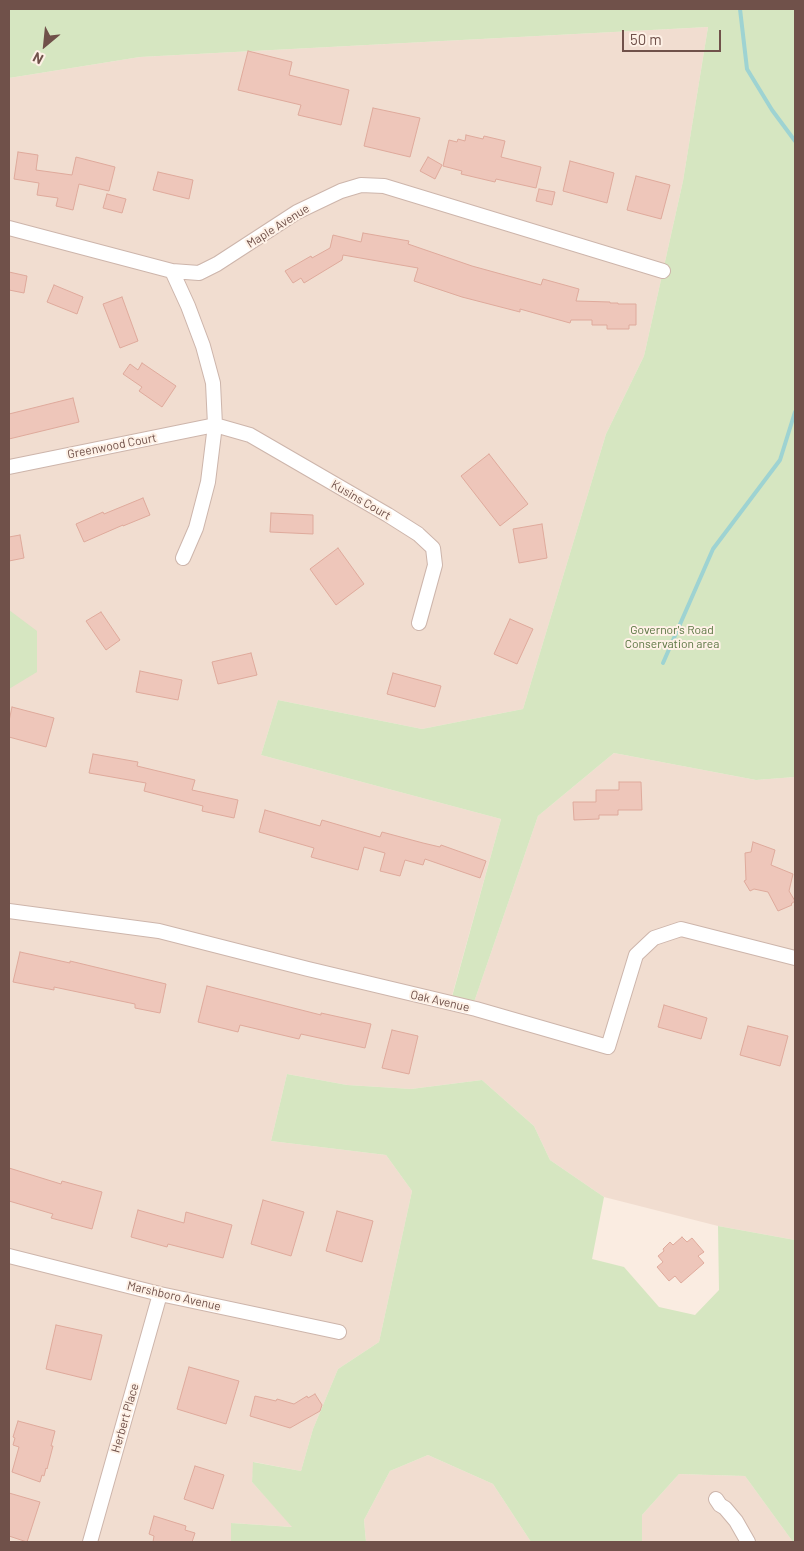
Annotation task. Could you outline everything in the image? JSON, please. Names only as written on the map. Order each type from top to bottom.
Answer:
[{"type":"street","name":"Maple Avenue","points":[[9,228],[172,271],[199,273],[217,264],[297,212],[341,191],[361,185],[384,186],[662,270]]},
{"type":"street","points":[[172,271],[203,346],[213,383],[215,425],[208,482],[196,528],[183,558]]},
{"type":"street","name":"Greenwood Court","points":[[9,467],[215,425]]},
{"type":"street","name":"Kusins Court","points":[[215,425],[250,435],[388,515],[418,534],[433,548],[435,565],[419,623]]},
{"type":"street","name":"Oak Avenue","points":[[9,911],[159,931],[476,1009],[608,1047],[636,955],[654,938],[681,929],[795,958]]},
{"type":"street","name":"Marshboro Avenue","points":[[9,1256],[160,1294],[339,1332]]},
{"type":"street","name":"Herbert Place","points":[[90,1542],[160,1294]]},
{"type":"street","points":[[716,1499],[736,1521],[748,1542]]},
{"type":"shaded area","points":[[708,27],[683,181],[644,356],[606,434],[523,709],[422,729],[278,700],[261,755],[501,819],[450,1003],[472,1008],[538,816],[614,753],[756,780],[795,777],[795,1240],[718,1226],[604,1197],[550,1160],[534,1126],[482,1080],[411,1089],[347,1085],[287,1074],[271,1141],[386,1155],[412,1191],[379,1342],[338,1369],[313,1429],[301,1471],[254,1462],[252,1482],[293,1527],[231,1523],[231,1542],[9,1542],[9,78],[140,57]]},
{"type":"shaded area","points":[[428,1455],[493,1484],[531,1542],[366,1542],[364,1520],[390,1471]]},
{"type":"shaded area","points":[[679,1474],[745,1476],[793,1542],[642,1542],[642,1515]]},
{"type":"green space","name":"Governor's Road Conservation area","points":[[9,9],[795,9],[795,777],[756,780],[614,753],[538,816],[472,1008],[450,1004],[501,819],[261,755],[278,700],[422,729],[523,709],[606,434],[644,356],[683,181],[708,27],[140,57],[9,78]]},
{"type":"green space","points":[[9,610],[37,631],[37,672],[9,689]]},
{"type":"green space","points":[[287,1074],[347,1085],[411,1089],[482,1080],[534,1126],[550,1160],[604,1197],[592,1259],[624,1267],[659,1307],[695,1315],[719,1290],[718,1226],[795,1240],[795,1542],[793,1542],[745,1476],[679,1474],[642,1515],[642,1542],[531,1542],[493,1484],[428,1455],[390,1471],[364,1520],[366,1542],[231,1542],[231,1523],[292,1527],[252,1482],[253,1462],[301,1471],[313,1429],[338,1369],[379,1342],[412,1191],[386,1155],[271,1141]]},
{"type":"building","points":[[248,51],[292,62],[289,75],[349,90],[341,125],[298,115],[301,105],[238,90]]},
{"type":"building","points":[[373,108],[420,118],[410,157],[364,146]]},
{"type":"building","points":[[466,135],[483,139],[484,136],[505,141],[501,157],[541,167],[536,188],[496,179],[495,182],[461,174],[462,171],[443,166],[449,140],[457,142],[458,139],[465,141]]},
{"type":"building","points":[[18,152],[38,155],[36,170],[72,175],[76,157],[115,167],[109,191],[79,184],[73,210],[56,206],[58,198],[37,195],[39,183],[14,179]]},
{"type":"building","points":[[428,157],[442,165],[435,179],[420,171]]},
{"type":"building","points":[[570,161],[614,173],[607,203],[563,191]]},
{"type":"building","points":[[158,172],[193,180],[189,199],[153,190]]},
{"type":"building","points":[[636,176],[670,185],[661,219],[627,210]]},
{"type":"building","points":[[539,189],[555,192],[552,205],[536,201]]},
{"type":"building","points":[[107,194],[126,199],[122,213],[103,208]]},
{"type":"building","points":[[363,233],[409,241],[408,244],[472,266],[541,285],[543,279],[579,289],[576,301],[636,304],[636,325],[629,325],[629,329],[607,329],[607,325],[592,325],[592,320],[571,320],[570,323],[520,309],[520,312],[462,297],[414,281],[418,268],[343,255],[342,260],[304,283],[301,278],[293,283],[285,271],[311,256],[312,258],[330,248],[333,235],[361,242]]},
{"type":"building","points":[[9,272],[27,276],[24,293],[9,290]]},
{"type":"building","points":[[54,285],[83,297],[77,314],[47,302]]},
{"type":"building","points":[[122,297],[138,341],[120,348],[103,304]]},
{"type":"building","points":[[142,363],[176,386],[162,407],[139,391],[142,387],[123,374],[130,364],[138,370]]},
{"type":"building","points":[[73,398],[79,422],[9,439],[9,414]]},
{"type":"building","points":[[489,454],[528,504],[500,526],[461,476]]},
{"type":"building","points":[[143,498],[150,515],[84,542],[76,524]]},
{"type":"building","points":[[271,513],[313,515],[313,534],[270,532]]},
{"type":"building","points":[[542,524],[547,558],[519,563],[513,529]]},
{"type":"building","points":[[20,535],[24,558],[9,561],[9,537]]},
{"type":"building","points":[[338,548],[364,584],[336,605],[310,569]]},
{"type":"building","points":[[101,612],[120,640],[106,650],[86,621]]},
{"type":"building","points":[[510,619],[533,629],[517,664],[494,654]]},
{"type":"building","points":[[251,653],[257,675],[218,684],[212,662]]},
{"type":"building","points":[[140,671],[182,680],[178,700],[136,692]]},
{"type":"building","points":[[393,673],[441,686],[435,707],[387,694]]},
{"type":"building","points":[[12,707],[54,718],[46,747],[9,737],[9,721]]},
{"type":"building","points":[[93,754],[138,762],[137,766],[195,780],[192,790],[238,800],[234,818],[202,811],[203,806],[144,791],[146,783],[89,773]]},
{"type":"building","points":[[619,782],[641,782],[642,810],[618,810],[618,815],[599,815],[599,819],[574,820],[573,802],[596,802],[596,790],[619,790]]},
{"type":"building","points":[[265,810],[320,826],[322,820],[380,837],[382,832],[440,847],[441,845],[486,861],[480,878],[425,859],[423,865],[405,860],[400,876],[380,871],[385,853],[364,847],[358,870],[311,857],[314,848],[259,832]]},
{"type":"building","points":[[753,842],[775,850],[771,865],[793,874],[789,891],[795,901],[792,905],[778,911],[768,892],[754,889],[750,891],[744,881],[746,880],[745,853],[751,852]]},
{"type":"building","points":[[20,952],[70,963],[70,961],[166,984],[160,1013],[135,1008],[135,1004],[54,987],[54,990],[13,982]]},
{"type":"building","points":[[207,986],[321,1015],[321,1013],[371,1024],[365,1048],[301,1034],[299,1039],[240,1025],[238,1032],[198,1022]]},
{"type":"building","points":[[664,1005],[707,1018],[701,1039],[658,1027]]},
{"type":"building","points":[[748,1026],[788,1036],[780,1066],[740,1055]]},
{"type":"building","points":[[392,1030],[418,1036],[409,1074],[382,1068]]},
{"type":"building","points":[[9,1168],[61,1184],[62,1181],[102,1192],[92,1229],[51,1218],[53,1214],[9,1201]]},
{"type":"building","points":[[263,1200],[304,1212],[291,1256],[251,1244]]},
{"type":"building","points":[[138,1210],[184,1223],[186,1212],[232,1225],[223,1258],[168,1244],[167,1247],[131,1237]]},
{"type":"building","points":[[337,1211],[373,1221],[362,1262],[326,1251]]},
{"type":"building","points":[[682,1237],[687,1242],[692,1238],[704,1252],[698,1256],[704,1263],[681,1283],[675,1276],[669,1281],[657,1267],[663,1262],[658,1256],[664,1251],[663,1249],[670,1242],[673,1245]]},
{"type":"building","points":[[56,1325],[102,1335],[91,1380],[46,1369]]},
{"type":"building","points":[[189,1367],[239,1381],[226,1424],[177,1409]]},
{"type":"building","points":[[315,1394],[322,1405],[320,1411],[290,1428],[250,1416],[255,1396],[294,1404],[307,1396],[308,1398]]},
{"type":"building","points":[[18,1421],[55,1431],[47,1469],[44,1476],[42,1475],[40,1482],[12,1472],[19,1447],[13,1445],[15,1438],[13,1437]]},
{"type":"building","points":[[195,1466],[224,1475],[213,1509],[184,1499]]},
{"type":"building","points":[[9,1493],[40,1502],[27,1542],[9,1536]]},
{"type":"building","points":[[154,1516],[186,1526],[185,1530],[195,1533],[192,1542],[153,1542],[154,1536],[149,1534]]},
{"type":"waterway","points":[[740,9],[747,69],[772,110],[795,141]]},
{"type":"waterway","points":[[663,663],[713,549],[780,460],[795,412]]}]
